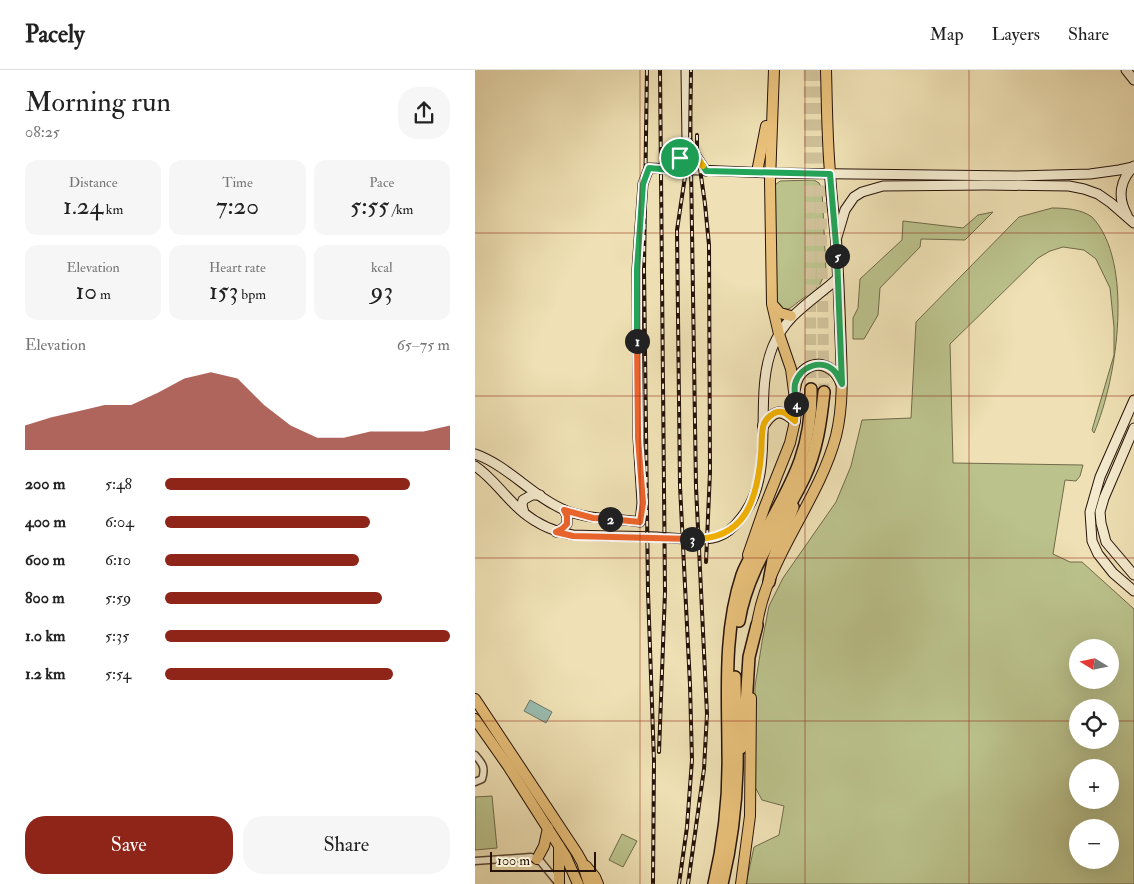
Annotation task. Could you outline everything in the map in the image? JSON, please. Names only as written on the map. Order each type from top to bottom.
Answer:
[{"type":"highway","points":[[714,884],[722,841],[727,792],[728,653],[734,607],[743,573],[800,464],[811,420],[811,389]]},
{"type":"highway","points":[[769,582],[773,560],[816,444],[824,392]]},
{"type":"highway","points":[[731,884],[737,838],[735,651],[742,608],[750,583],[767,545],[803,478]]},
{"type":"highway","points":[[737,769],[744,738],[749,657],[757,625]]},
{"type":"highway","points":[[722,884],[736,796]]},
{"type":"main road","points":[[774,70],[771,108],[772,304],[779,334],[791,369],[795,392]]},
{"type":"main road","points":[[741,884],[750,816],[751,696],[757,625],[769,582],[828,460],[840,412],[842,384],[838,278],[830,174],[826,70]]},
{"type":"main road","points":[[757,172],[771,108]]},
{"type":"main road","points":[[772,304],[780,314],[791,316]]},
{"type":"main road","points":[[743,573],[765,506],[788,450],[795,421],[795,384],[801,373],[814,364],[831,369],[842,384]]},
{"type":"main road","points":[[763,426],[770,416],[779,412],[784,412],[795,421]]},
{"type":"main road","points":[[475,699],[598,884]]},
{"type":"main road","points":[[475,719],[559,845],[578,884]]},
{"type":"main road","points":[[537,859],[545,846],[548,828]]},
{"type":"main road","points":[[559,845],[559,884]]},
{"type":"main road","points":[[582,862],[589,884]]},
{"type":"street","points":[[671,170],[680,158],[687,142],[686,70]]},
{"type":"street","points":[[1126,70],[1134,80]]},
{"type":"street","points":[[687,142],[706,171]]},
{"type":"street","points":[[475,454],[493,462],[564,510],[593,518],[640,522],[643,503],[638,438],[637,269],[643,184],[649,168],[926,176],[1067,174],[1105,172],[1133,166]]},
{"type":"street","points":[[1132,222],[1123,208],[1121,187],[1125,176],[1133,166]]},
{"type":"street","points":[[836,239],[845,210],[854,197],[883,186],[1069,186],[1098,194],[1132,222]]},
{"type":"street","points":[[475,466],[485,472],[524,513],[541,525],[556,532],[573,536],[689,539],[721,535],[736,524],[752,503],[758,481],[764,390],[769,357],[779,334],[791,316],[838,278]]},
{"type":"street","points":[[1134,400],[1100,477],[1089,512],[1092,541],[1098,554],[1113,573],[1134,591]]},
{"type":"street","points":[[1134,428],[1104,498],[1100,512],[1106,542],[1134,575]]},
{"type":"street","points":[[524,513],[523,500],[532,495],[540,495]]},
{"type":"street","points":[[556,532],[567,524],[567,516],[564,510]]},
{"type":"street","points":[[475,755],[484,766],[485,771],[482,778],[475,782]]},
{"type":"street","points":[[475,861],[526,857],[537,859],[559,884]]},
{"type":"green space","points":[[814,180],[819,183],[822,189],[826,272],[819,286],[789,309],[783,309],[776,303],[775,185],[780,181]]},
{"type":"green space","points":[[1052,208],[1078,211],[1092,217],[1105,237],[1113,261],[1117,290],[1118,320],[1115,352],[1110,382],[1094,433],[1092,430],[1114,355],[1114,327],[1110,288],[1096,259],[1084,250],[1063,247],[1050,251],[1038,258],[950,344],[953,463],[1083,465],[1080,476],[1076,481],[1065,480],[1053,554],[1070,562],[1082,562],[1134,609],[1134,884],[746,884],[754,847],[779,835],[784,806],[762,800],[754,785],[755,686],[769,606],[783,578],[836,502],[851,466],[862,420],[911,418],[916,322],[1019,217]]},
{"type":"green space","points":[[993,212],[965,240],[921,239],[920,247],[880,288],[878,315],[864,339],[853,339],[853,318],[858,308],[860,279],[902,240],[903,221],[963,228],[978,215]]},
{"type":"green space","points":[[492,796],[497,848],[475,850],[475,797]]},
{"type":"green space","points":[[622,834],[637,841],[623,867],[609,860]]},
{"type":"water","points":[[530,700],[552,712],[546,723],[524,711]]},
{"type":"tunnel","points":[[809,70],[811,389]]},
{"type":"tunnel","points":[[819,70],[824,392]]},
{"type":"tunnel","points":[[680,158],[684,163],[693,164],[697,158]]},
{"type":"railway","points":[[647,70],[644,268],[648,592],[654,761],[653,884]]},
{"type":"railway","points":[[659,752],[665,592],[660,70]]},
{"type":"railway","points":[[679,884],[687,827],[692,760],[680,486],[677,230],[690,143],[691,70]]},
{"type":"railway","points":[[697,135],[709,245],[710,472],[706,562]]},
{"type":"railway","points":[[688,884],[704,769],[707,714],[696,487],[691,166]]},
{"type":"route","points":[[687,142],[706,171],[830,174],[836,239],[842,384],[831,369],[821,365],[814,364],[809,366],[801,373],[795,384],[795,421],[784,412],[779,412],[770,416],[763,426],[758,481],[752,503],[736,524],[721,535],[689,539],[573,536],[556,532],[567,524],[567,516],[564,510],[593,518],[640,522],[643,503],[638,438],[637,269],[643,184],[649,168],[671,170],[680,158],[687,142]]}]
